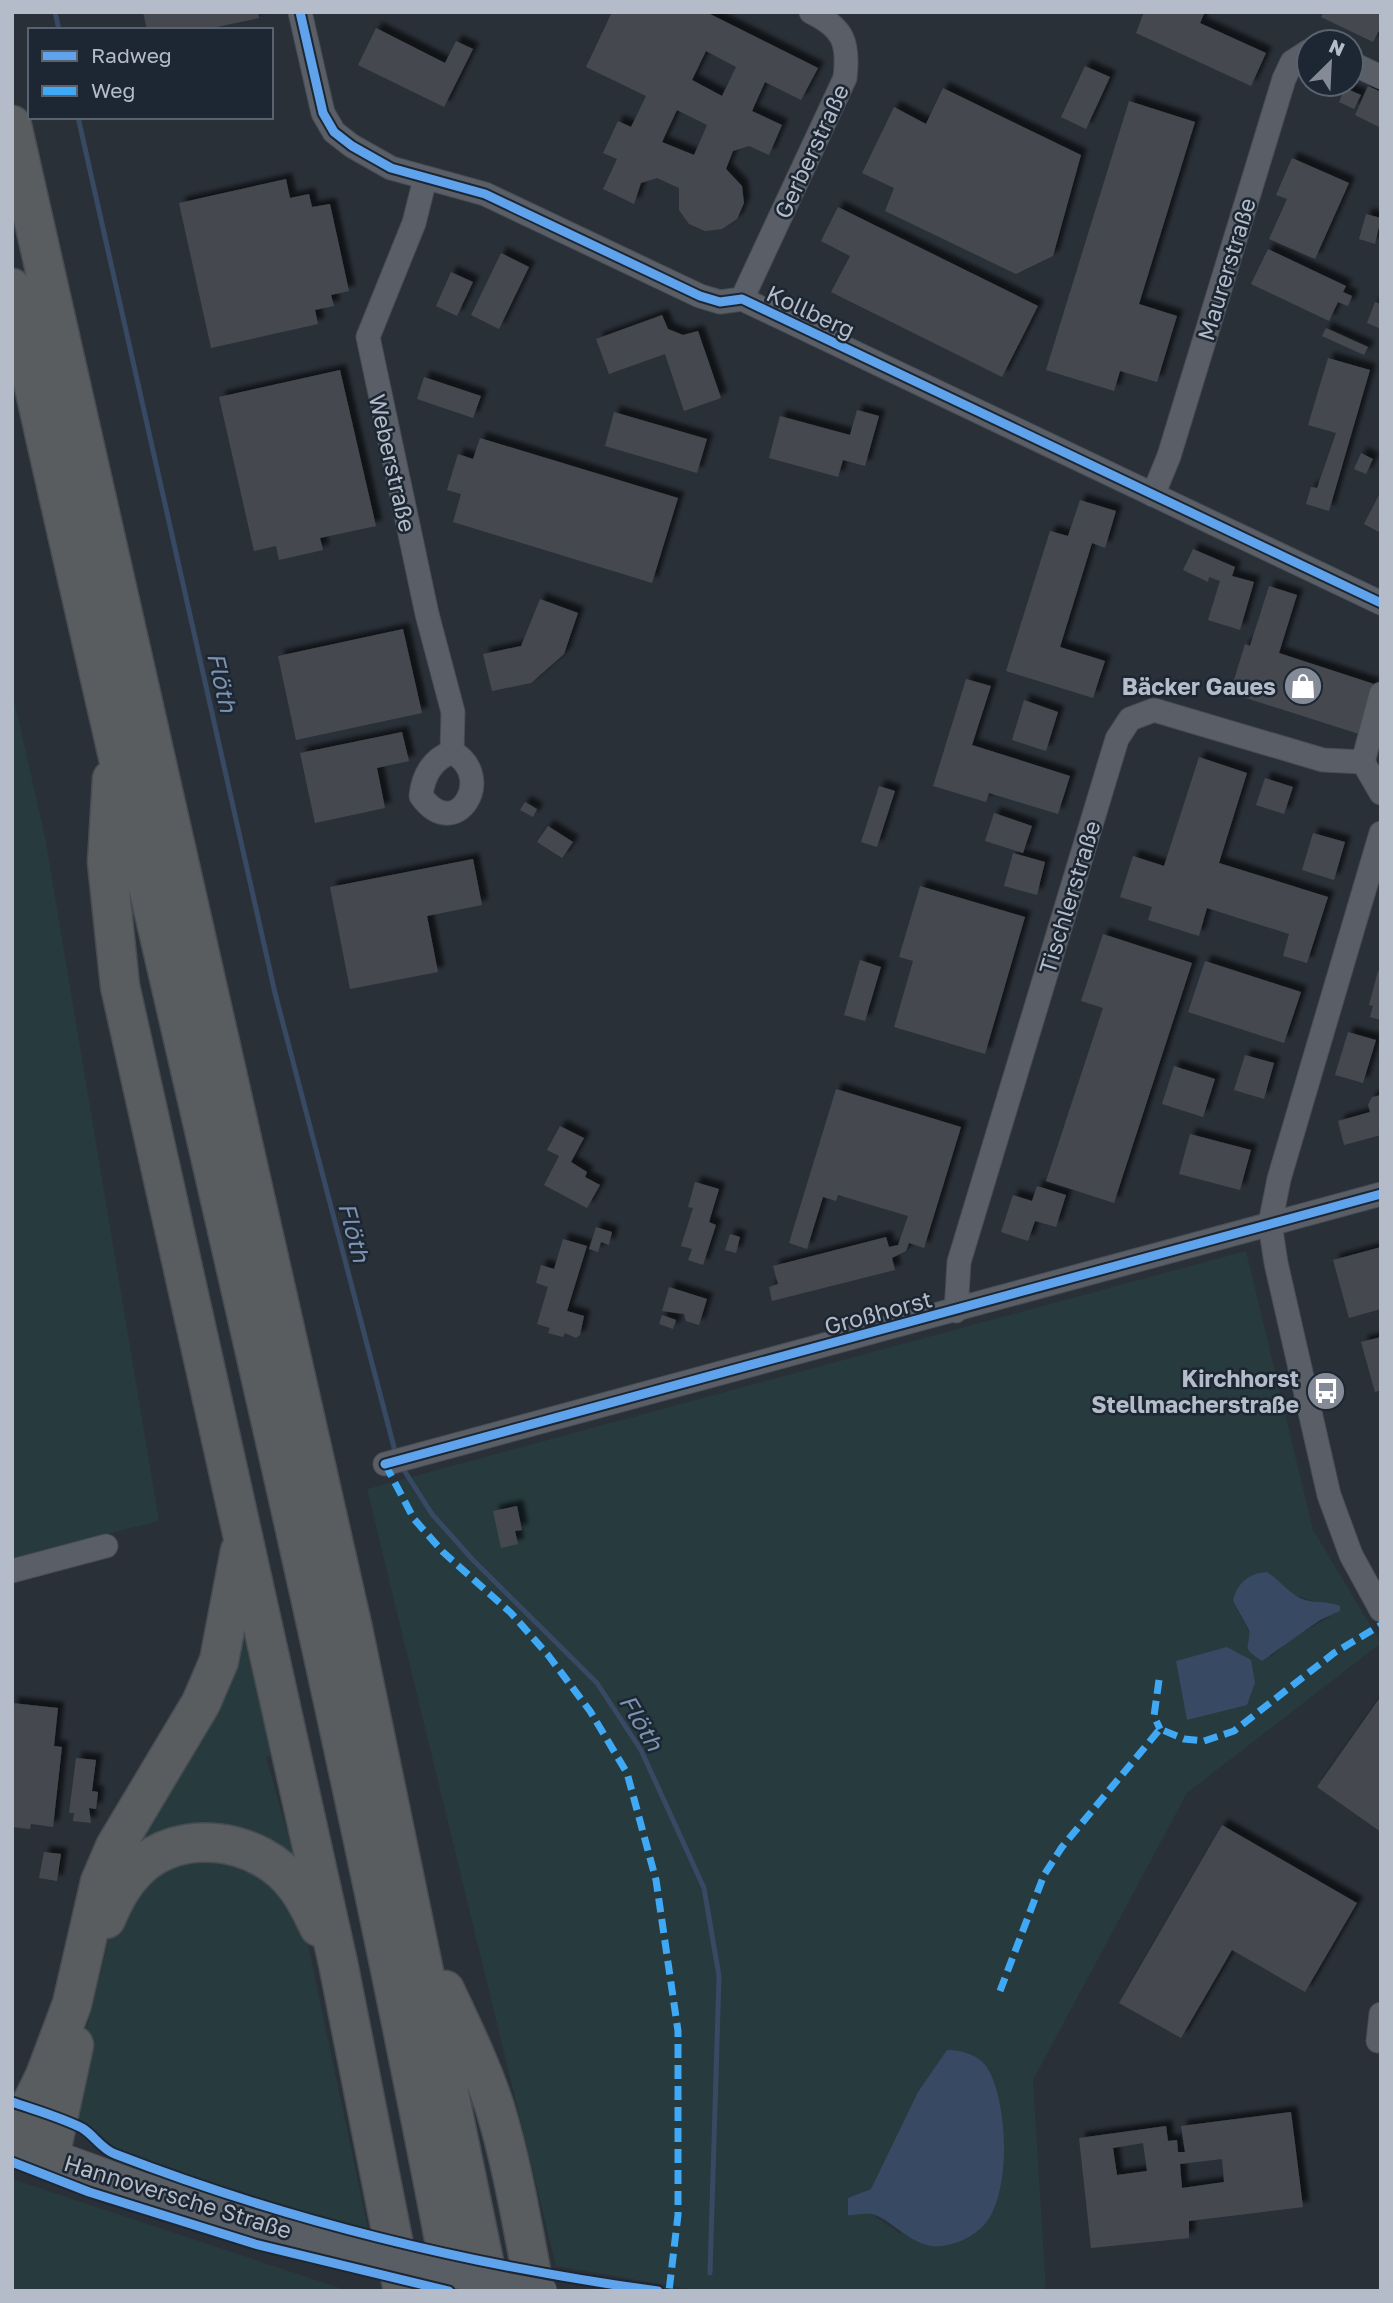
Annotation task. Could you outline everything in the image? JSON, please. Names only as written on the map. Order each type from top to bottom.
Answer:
[{"type":"highway","points":[[12,125],[285,1322],[417,1927],[490,2291]]},
{"type":"highway","points":[[12,288],[322,1652],[454,2291]]},
{"type":"highway","points":[[115,735],[107,862],[120,986],[140,1086],[244,1528],[338,1963],[403,2291]]},
{"type":"highway","points":[[12,2141],[45,2076],[72,2004],[100,1882],[115,1847],[201,1703],[219,1661],[229,1622],[244,1528]]},
{"type":"highway","points":[[50,2156],[102,1930],[116,1895],[137,1868],[160,1852],[187,1844],[217,1842],[245,1848],[274,1864],[295,1884],[338,1963]]},
{"type":"highway","points":[[417,1927],[480,2066],[495,2108],[508,2157],[535,2291]]},
{"type":"main road","name":"Hannoversche Straße","points":[[12,2141],[219,2213],[346,2247],[541,2291]]},
{"type":"street","name":"Kollberg","points":[[300,12],[323,113],[334,132],[391,167],[425,179],[453,183],[485,194],[700,296],[720,302],[742,299],[1381,603]]},
{"type":"street","name":"Gerberstraße","points":[[742,299],[845,78],[848,53],[839,30],[811,12]]},
{"type":"street","name":"Maurerstraße","points":[[1153,495],[1169,456],[1283,79],[1295,60]]},
{"type":"street","points":[[1365,70],[1381,77]]},
{"type":"street","name":"Weberstraße","points":[[425,179],[414,223],[368,337],[427,614],[453,712],[452,752]]},
{"type":"street","points":[[1381,694],[1363,762],[1381,793]]},
{"type":"street","name":"Tischlerstraße","points":[[956,1311],[959,1262],[1117,739],[1130,719],[1154,710],[1323,760],[1363,762]]},
{"type":"street","points":[[1381,833],[1279,1178],[1270,1224],[1276,1264],[1329,1494],[1351,1555],[1381,1610]]},
{"type":"street","name":"Großhorst","points":[[387,1464],[1381,1194]]},
{"type":"street","points":[[12,1571],[106,1546]]},
{"type":"street","points":[[1378,2041],[1381,2014]]},
{"type":"green space","points":[[12,691],[45,837],[159,1521],[12,1558]]},
{"type":"green space","points":[[1246,1251],[1313,1530],[1381,1643],[1187,1793],[1033,2080],[1046,2291],[701,2291],[556,2266],[367,1489]],"holes":[[[1267,1572],[1294,1595],[1317,1602],[1331,1616],[1291,1639],[1271,1657],[1250,1635],[1233,1601],[1245,1580],[1255,1574]],[[871,2189],[902,2235],[848,2198]]]},
{"type":"green space","points":[[242,1596],[279,1750],[266,1758],[298,1870],[281,1856],[123,1852]]},
{"type":"green space","points":[[215,1855],[267,1875],[307,1940],[368,2229],[314,2215],[312,2219],[110,2149],[92,2130],[74,2118],[80,2055],[110,1934],[126,1900],[165,1863]]},
{"type":"green space","points":[[12,2179],[349,2291],[12,2291]]},
{"type":"water","points":[[1267,1572],[1300,1598],[1336,1604],[1340,1606],[1340,1611],[1320,1620],[1262,1661],[1248,1650],[1249,1630],[1233,1601],[1237,1589],[1245,1580],[1255,1574]]},
{"type":"water","points":[[1227,1647],[1251,1660],[1255,1683],[1247,1705],[1187,1720],[1176,1661]]},
{"type":"water","points":[[947,2050],[970,2054],[980,2060],[985,2064],[995,2084],[1003,2125],[1003,2171],[993,2211],[984,2225],[959,2242],[932,2246],[914,2240],[875,2215],[848,2215],[848,2198],[871,2189],[918,2092]]},
{"type":"building","points":[[143,12],[258,12],[259,18],[212,28],[147,28]]},
{"type":"building","points":[[612,12],[706,12],[818,68],[801,100],[765,82],[752,111],[782,125],[769,155],[749,146],[733,151],[726,169],[742,186],[744,203],[737,219],[722,229],[705,231],[689,224],[679,210],[679,188],[657,178],[641,183],[634,204],[603,189],[617,159],[603,153],[618,121],[631,127],[646,96],[586,67]],"holes":[[[706,51],[736,67],[722,96],[692,80]],[[677,110],[707,125],[694,155],[662,142]]]},
{"type":"building","points":[[1144,12],[1205,12],[1200,23],[1266,53],[1251,86],[1136,33]]},
{"type":"building","points":[[1324,12],[1381,12],[1381,27],[1373,42],[1365,38],[1365,28],[1344,28],[1321,17]]},
{"type":"building","points":[[376,28],[445,63],[456,41],[473,49],[444,107],[358,65]]},
{"type":"building","points":[[1085,66],[1110,77],[1086,129],[1061,117]]},
{"type":"building","points":[[1368,86],[1381,92],[1381,128],[1355,115],[1365,98]]},
{"type":"building","points":[[943,88],[1081,155],[1053,256],[1016,274],[885,211],[894,188],[862,173],[894,107],[926,124]]},
{"type":"building","points":[[1341,98],[1360,98],[1354,109],[1339,102]]},
{"type":"building","points":[[1129,101],[1195,122],[1139,304],[1177,316],[1157,382],[1120,371],[1114,391],[1046,370]]},
{"type":"building","points":[[1292,158],[1349,183],[1315,259],[1269,239],[1287,199],[1276,195]]},
{"type":"building","points":[[286,179],[290,198],[309,194],[312,207],[330,204],[349,291],[331,295],[334,306],[315,310],[318,324],[211,348],[179,203]]},
{"type":"building","points":[[838,207],[1038,306],[1002,377],[831,292],[850,256],[821,241]]},
{"type":"building","points":[[1366,214],[1381,218],[1375,244],[1359,239]]},
{"type":"building","points":[[1268,249],[1346,286],[1343,292],[1352,296],[1348,306],[1338,302],[1329,321],[1251,284]]},
{"type":"building","points":[[501,253],[529,267],[499,329],[471,315]]},
{"type":"building","points":[[451,272],[473,282],[457,316],[436,306]]},
{"type":"building","points":[[1375,302],[1381,304],[1381,329],[1367,323]]},
{"type":"building","points":[[662,315],[668,329],[683,335],[698,331],[721,398],[684,411],[665,354],[609,374],[596,339]]},
{"type":"building","points":[[1326,328],[1368,347],[1364,355],[1322,336]]},
{"type":"building","points":[[1328,358],[1370,370],[1329,511],[1306,504],[1311,487],[1317,488],[1336,433],[1308,425]]},
{"type":"building","points":[[340,370],[376,526],[320,538],[323,550],[279,560],[276,546],[254,551],[219,397]]},
{"type":"building","points":[[424,377],[481,396],[473,418],[417,399]]},
{"type":"building","points":[[857,410],[879,416],[865,466],[843,460],[838,477],[769,458],[780,416],[850,435]]},
{"type":"building","points":[[614,412],[707,439],[697,473],[605,446]]},
{"type":"building","points":[[480,438],[678,498],[652,583],[453,522],[461,494],[447,490],[458,454],[473,459]]},
{"type":"building","points":[[1361,453],[1373,459],[1366,474],[1354,469]]},
{"type":"building","points":[[1381,491],[1381,533],[1364,524]]},
{"type":"building","points":[[1080,500],[1116,511],[1105,548],[1092,543],[1060,647],[1105,661],[1093,698],[1006,671],[1050,531],[1068,536]]},
{"type":"building","points":[[1193,549],[1235,567],[1232,576],[1254,582],[1240,630],[1208,620],[1220,581],[1209,577],[1208,582],[1183,570]]},
{"type":"building","points":[[1269,586],[1297,595],[1279,653],[1374,684],[1359,734],[1230,693],[1245,644],[1250,646]]},
{"type":"building","points":[[540,599],[578,613],[564,654],[531,683],[492,691],[483,654],[521,646]]},
{"type":"building","points":[[403,629],[422,713],[296,740],[278,656]]},
{"type":"building","points":[[966,679],[991,686],[972,745],[1070,776],[1058,814],[989,793],[986,802],[933,786]]},
{"type":"building","points":[[1024,700],[1058,712],[1046,751],[1012,740]]},
{"type":"building","points":[[402,732],[409,761],[377,768],[385,808],[315,823],[300,753]]},
{"type":"building","points":[[1199,757],[1247,773],[1219,863],[1328,897],[1307,963],[1283,956],[1289,934],[1207,908],[1199,936],[1148,920],[1152,907],[1120,897],[1133,856],[1164,866]]},
{"type":"building","points":[[1265,778],[1293,787],[1284,814],[1256,805]]},
{"type":"building","points":[[879,786],[895,791],[877,847],[861,842]]},
{"type":"building","points":[[525,802],[537,809],[533,817],[520,810]]},
{"type":"building","points":[[994,813],[1032,826],[1023,853],[985,841]]},
{"type":"building","points":[[548,826],[573,842],[562,858],[537,842]]},
{"type":"building","points":[[1313,833],[1345,842],[1334,880],[1302,870]]},
{"type":"building","points":[[1013,853],[1045,862],[1037,895],[1004,886]]},
{"type":"building","points":[[473,859],[482,905],[427,916],[438,972],[350,989],[330,887]]},
{"type":"building","points":[[920,886],[1025,917],[985,1054],[894,1027],[913,961],[899,957]]},
{"type":"building","points":[[1103,934],[1192,963],[1114,1203],[1046,1181],[1103,1008],[1081,1001]]},
{"type":"building","points":[[860,960],[881,967],[865,1021],[844,1015]]},
{"type":"building","points":[[1205,961],[1301,992],[1284,1043],[1188,1012]]},
{"type":"building","points":[[1378,971],[1381,972],[1381,1020],[1370,1017],[1373,1006],[1369,1005]]},
{"type":"building","points":[[1348,1032],[1376,1040],[1363,1083],[1335,1075]]},
{"type":"building","points":[[1245,1055],[1274,1063],[1264,1099],[1234,1090]]},
{"type":"building","points":[[1174,1066],[1215,1079],[1203,1117],[1162,1104]]},
{"type":"building","points":[[836,1089],[961,1127],[924,1248],[909,1243],[906,1251],[892,1258],[895,1270],[772,1301],[769,1287],[778,1284],[773,1266],[886,1237],[889,1247],[898,1245],[908,1216],[838,1195],[836,1201],[823,1197],[807,1249],[789,1243]]},
{"type":"building","points":[[1381,1095],[1381,1135],[1344,1145],[1338,1121],[1370,1112],[1368,1105],[1372,1097]]},
{"type":"building","points":[[560,1126],[584,1138],[571,1162],[587,1172],[585,1177],[600,1185],[587,1208],[544,1185],[559,1156],[547,1150]]},
{"type":"building","points":[[1190,1134],[1251,1150],[1240,1190],[1179,1174]]},
{"type":"building","points":[[695,1182],[719,1189],[709,1222],[716,1225],[703,1265],[688,1260],[692,1249],[681,1246],[693,1208],[688,1207]]},
{"type":"building","points":[[1037,1186],[1066,1195],[1056,1227],[1035,1221],[1028,1241],[1001,1232],[1013,1195],[1032,1201]]},
{"type":"building","points":[[596,1227],[612,1232],[609,1245],[601,1242],[598,1252],[589,1249]]},
{"type":"building","points":[[730,1234],[740,1237],[736,1253],[725,1250]]},
{"type":"building","points":[[563,1239],[587,1246],[567,1311],[584,1316],[580,1335],[576,1338],[565,1333],[563,1337],[548,1333],[550,1328],[537,1324],[548,1287],[536,1283],[541,1265],[554,1269]]},
{"type":"building","points":[[1381,1247],[1381,1309],[1349,1318],[1333,1260]]},
{"type":"building","points":[[669,1287],[707,1299],[699,1325],[686,1321],[684,1314],[662,1311]]},
{"type":"building","points":[[662,1315],[676,1320],[673,1329],[659,1324]]},
{"type":"building","points":[[1381,1337],[1381,1390],[1375,1392],[1361,1342]]},
{"type":"building","points":[[517,1506],[522,1530],[515,1531],[518,1544],[501,1548],[493,1511]]},
{"type":"building","points":[[1381,1696],[1381,1832],[1317,1787]]},
{"type":"building","points":[[12,1703],[58,1708],[54,1746],[62,1747],[53,1827],[31,1824],[30,1829],[12,1827]]},
{"type":"building","points":[[76,1758],[96,1760],[92,1791],[98,1792],[96,1809],[89,1808],[91,1823],[73,1821],[74,1813],[69,1813]]},
{"type":"building","points":[[1222,1825],[1357,1903],[1305,1992],[1232,1950],[1181,2038],[1119,2003]]},
{"type":"building","points":[[44,1852],[61,1854],[57,1881],[39,1878]]},
{"type":"building","points":[[1291,2112],[1303,2207],[1189,2221],[1189,2238],[1091,2248],[1079,2138],[1166,2126],[1168,2141],[1177,2140],[1178,2152],[1185,2152],[1181,2126]],"holes":[[[1143,2143],[1147,2171],[1117,2175],[1113,2148]],[[1222,2159],[1224,2182],[1182,2188],[1180,2164]]]},
{"type":"waterway","name":"Flöth","points":[[55,12],[59,28]]},
{"type":"waterway","name":"Flöth","points":[[78,119],[275,993],[396,1455]]},
{"type":"waterway","name":"Flöth","points":[[400,1464],[432,1514],[473,1560],[597,1683],[641,1750],[704,1888],[719,1976],[710,2273]]},
{"type":"marked path","points":[[385,1464],[414,1519],[443,1552],[511,1613],[548,1655],[590,1711],[627,1773],[656,1880],[678,2031],[678,2215],[669,2291]]},
{"type":"marked path","points":[[1000,1991],[1044,1875],[1062,1847],[1160,1729],[1184,1739],[1204,1741],[1234,1731],[1334,1653],[1381,1625]]},
{"type":"marked path","points":[[1159,1680],[1154,1716],[1160,1729]]},
{"type":"cycle path","points":[[300,12],[323,113],[334,132],[352,146],[391,168],[485,194],[700,296],[720,302],[742,299],[1381,603]]},
{"type":"cycle path","points":[[385,1464],[1381,1194]]},
{"type":"cycle path","points":[[12,2102],[82,2128],[115,2154],[180,2178],[314,2220],[451,2254],[589,2281],[658,2291]]},
{"type":"cycle path","points":[[12,2162],[89,2192],[255,2244],[449,2291]]},
{"type":"place","name":"Bäcker Gaues","points":[[1303,686]]},
{"type":"place","name":"Kirchhorst Stellmacherstraße","points":[[1326,1391]]}]
